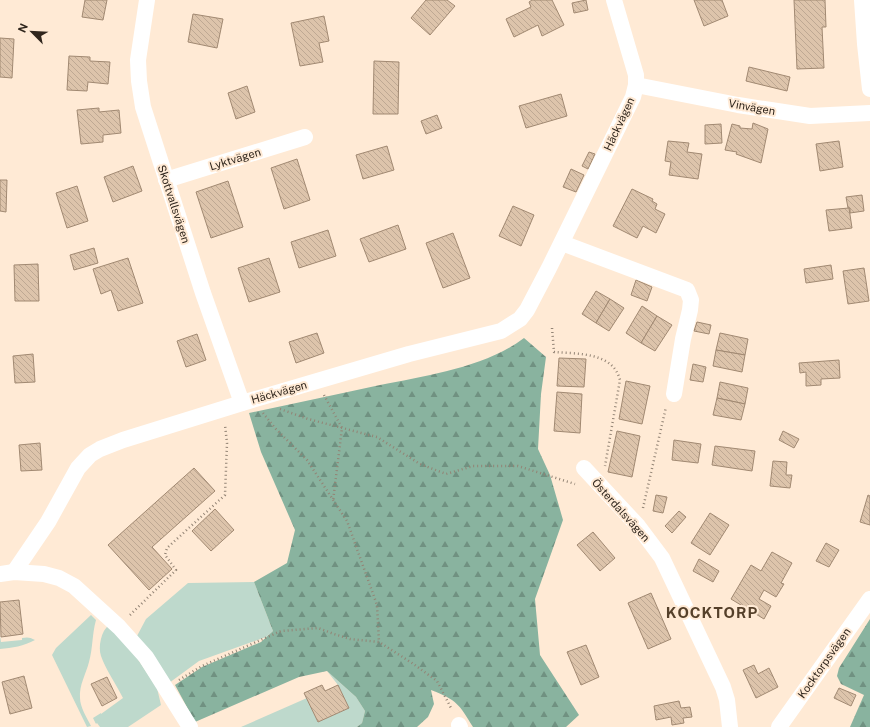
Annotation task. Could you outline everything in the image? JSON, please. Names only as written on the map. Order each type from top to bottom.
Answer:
[{"type":"street","name":"Skottvallsvägen","points":[[147,0],[138,60],[139,81],[143,107],[203,293],[247,401]]},
{"type":"street","name":"Häckvägen","points":[[7,573],[48,522],[78,468],[90,455],[100,449],[123,440],[247,401],[409,354],[501,331],[513,325],[520,319],[527,310],[562,242],[633,97],[636,85],[636,75],[614,0]]},
{"type":"street","points":[[862,0],[864,44],[870,89]]},
{"type":"street","name":"Vinvägen","points":[[636,85],[724,102],[810,116],[870,113]]},
{"type":"street","name":"Lyktvägen","points":[[166,180],[305,137]]},
{"type":"street","points":[[562,242],[687,290],[691,300],[690,310],[683,339],[674,394]]},
{"type":"street","name":"Österdalsvägen","points":[[584,468],[638,526],[662,558],[723,687],[727,700],[730,727]]},
{"type":"street","points":[[7,573],[44,574],[59,578],[74,586],[119,627],[146,657],[167,688],[190,727]]},
{"type":"street","name":"Kocktorpsvägen","points":[[779,727],[870,599]]},
{"type":"path","points":[[552,328],[554,352],[596,356],[612,366],[618,372],[620,380],[601,487]]},
{"type":"path","points":[[317,381],[342,428],[334,501]]},
{"type":"path","points":[[638,526],[670,393],[674,394]]},
{"type":"path","points":[[247,401],[377,437],[420,464],[446,474],[473,466],[518,466],[577,484]]},
{"type":"path","points":[[247,401],[307,460],[347,521],[377,605],[379,642]]},
{"type":"path","points":[[119,627],[176,570],[165,554],[167,548],[226,495],[227,443],[224,408]]},
{"type":"path","points":[[167,688],[202,666],[281,631],[318,628],[350,639],[379,642],[437,681],[459,726]]},
{"type":"green space","points":[[524,338],[546,357],[541,394],[538,449],[550,475],[563,520],[535,599],[540,655],[579,715],[566,727],[473,727],[464,713],[452,700],[431,690],[434,704],[428,717],[417,727],[357,727],[362,723],[365,711],[356,697],[327,671],[299,677],[195,722],[175,685],[202,667],[261,642],[273,631],[254,582],[287,563],[295,530],[261,452],[249,413],[455,369],[492,356],[509,348]]},
{"type":"green space","points":[[254,582],[273,631],[266,637],[199,661],[169,683],[137,636],[146,619],[188,583]]},
{"type":"green space","points":[[91,615],[96,620],[90,657],[80,693],[81,705],[91,726],[87,727],[52,655],[56,648]]},
{"type":"green space","points":[[870,619],[870,727],[850,727],[864,695],[841,684],[837,676],[839,668]]},
{"type":"green space","points":[[109,625],[133,652],[157,688],[161,705],[128,727],[100,727],[97,723],[96,724],[93,718],[123,698],[105,666],[100,652],[102,635]]},
{"type":"green space","points":[[0,636],[1,642],[22,640],[22,638],[25,637],[35,640],[27,644],[0,649]]},
{"type":"green space","points":[[327,671],[356,697],[365,711],[362,723],[357,727],[241,727],[307,698],[318,722],[348,708],[338,685]]},
{"type":"building","points":[[85,0],[107,0],[103,20],[82,17]]},
{"type":"building","points":[[426,0],[447,0],[455,6],[430,35],[411,18]]},
{"type":"building","points":[[532,0],[552,0],[564,25],[542,36],[538,25],[514,37],[506,19],[531,7],[529,2]]},
{"type":"building","points":[[586,0],[588,10],[574,13],[572,3]]},
{"type":"building","points":[[694,0],[722,0],[728,16],[704,26]]},
{"type":"building","points":[[794,0],[825,0],[826,27],[822,27],[824,68],[797,69]]},
{"type":"building","points":[[193,14],[223,19],[217,48],[188,42]]},
{"type":"building","points":[[324,16],[329,41],[319,43],[323,62],[300,66],[291,23]]},
{"type":"building","points":[[0,38],[14,39],[12,78],[0,77]]},
{"type":"building","points":[[69,56],[90,57],[90,61],[110,62],[108,84],[88,82],[87,91],[67,90]]},
{"type":"building","points":[[374,61],[399,62],[398,114],[373,114]]},
{"type":"building","points":[[749,67],[790,77],[787,91],[746,81]]},
{"type":"building","points":[[247,86],[255,112],[236,119],[228,93]]},
{"type":"building","points":[[561,94],[567,116],[526,128],[519,106]]},
{"type":"building","points":[[99,108],[99,112],[119,110],[121,133],[103,135],[103,142],[81,144],[77,110]]},
{"type":"building","points":[[437,115],[442,128],[426,134],[421,121]]},
{"type":"building","points":[[753,123],[768,129],[761,163],[736,154],[737,152],[725,150],[732,124],[740,126],[740,128],[752,129]]},
{"type":"building","points":[[721,124],[722,143],[705,144],[705,125]]},
{"type":"building","points":[[668,141],[689,143],[687,152],[702,154],[698,179],[669,175],[671,162],[665,161]]},
{"type":"building","points":[[839,141],[843,167],[820,171],[816,144]]},
{"type":"building","points":[[387,146],[394,170],[363,179],[356,155]]},
{"type":"building","points":[[589,152],[595,154],[588,169],[582,166]]},
{"type":"building","points":[[297,159],[310,200],[284,209],[271,168]]},
{"type":"building","points":[[133,166],[142,191],[113,202],[104,177]]},
{"type":"building","points":[[571,169],[584,175],[576,192],[563,187]]},
{"type":"building","points":[[0,180],[7,180],[6,212],[0,211]]},
{"type":"building","points":[[228,181],[243,227],[211,238],[196,192]]},
{"type":"building","points":[[77,186],[88,221],[67,228],[56,193]]},
{"type":"building","points":[[632,189],[653,199],[652,201],[657,204],[655,209],[665,214],[656,233],[643,226],[637,238],[613,226]]},
{"type":"building","points":[[862,195],[864,211],[850,213],[850,208],[848,208],[846,197]]},
{"type":"building","points":[[513,206],[534,215],[521,246],[499,236]]},
{"type":"building","points":[[849,208],[852,228],[829,231],[826,210]]},
{"type":"building","points":[[398,225],[406,249],[369,262],[360,239]]},
{"type":"building","points":[[328,230],[336,256],[299,268],[291,242]]},
{"type":"building","points":[[453,233],[470,278],[443,288],[426,243]]},
{"type":"building","points":[[94,248],[98,263],[74,270],[70,255]]},
{"type":"building","points":[[128,258],[143,303],[118,311],[111,290],[101,294],[93,269]]},
{"type":"building","points":[[269,258],[280,292],[249,302],[238,268]]},
{"type":"building","points":[[38,264],[39,301],[15,301],[14,265]]},
{"type":"building","points":[[831,265],[833,279],[806,283],[804,269]]},
{"type":"building","points":[[864,268],[869,301],[848,304],[843,271]]},
{"type":"building","points":[[636,280],[652,287],[647,301],[631,295]]},
{"type":"building","points":[[596,291],[610,299],[596,323],[582,314]]},
{"type":"building","points":[[610,299],[624,308],[609,331],[596,323]]},
{"type":"building","points":[[642,306],[657,316],[641,343],[626,333]]},
{"type":"building","points":[[657,316],[672,325],[655,351],[641,343]]},
{"type":"building","points":[[697,322],[711,325],[709,334],[694,331]]},
{"type":"building","points":[[317,333],[324,353],[296,363],[289,342]]},
{"type":"building","points":[[720,333],[748,339],[745,355],[716,350]]},
{"type":"building","points":[[197,334],[206,360],[186,367],[177,341]]},
{"type":"building","points":[[716,350],[745,355],[742,372],[713,366]]},
{"type":"building","points":[[33,354],[35,382],[15,383],[13,356]]},
{"type":"building","points":[[559,358],[586,359],[584,387],[557,386]]},
{"type":"building","points":[[839,360],[840,378],[821,379],[821,385],[806,386],[806,372],[800,373],[799,363]]},
{"type":"building","points":[[693,364],[706,367],[703,382],[690,380]]},
{"type":"building","points":[[626,381],[650,386],[642,424],[619,419]]},
{"type":"building","points":[[720,382],[748,388],[745,404],[717,398]]},
{"type":"building","points":[[557,392],[582,394],[580,433],[554,431]]},
{"type":"building","points":[[717,398],[745,404],[741,420],[713,415]]},
{"type":"building","points":[[617,431],[640,436],[632,477],[608,472]]},
{"type":"building","points":[[783,431],[799,439],[794,448],[779,440]]},
{"type":"building","points":[[674,440],[701,444],[698,463],[672,460]]},
{"type":"building","points":[[40,443],[42,470],[21,471],[19,445]]},
{"type":"building","points":[[715,446],[755,451],[752,471],[712,465]]},
{"type":"building","points":[[773,461],[787,462],[786,475],[792,475],[790,488],[770,486]]},
{"type":"building","points":[[194,468],[215,491],[152,547],[172,569],[149,590],[108,545]]},
{"type":"building","points":[[656,495],[667,497],[663,513],[653,511]]},
{"type":"building","points":[[868,495],[870,496],[870,525],[860,522]]},
{"type":"building","points":[[215,509],[234,530],[211,551],[192,531]]},
{"type":"building","points":[[679,511],[686,517],[672,533],[665,526]]},
{"type":"building","points":[[710,513],[729,525],[710,555],[691,543]]},
{"type":"building","points":[[593,532],[615,558],[600,571],[577,545]]},
{"type":"building","points":[[826,543],[839,550],[829,567],[816,561]]},
{"type":"building","points":[[772,552],[792,563],[781,583],[784,584],[776,597],[764,590],[759,599],[771,606],[764,619],[731,599],[751,565],[761,571]]},
{"type":"building","points":[[699,559],[719,571],[713,582],[693,571]]},
{"type":"building","points":[[651,593],[671,639],[648,649],[628,603]]},
{"type":"building","points":[[19,600],[23,634],[1,637],[0,602]]},
{"type":"building","points":[[586,645],[599,677],[581,685],[567,652]]},
{"type":"building","points":[[754,665],[758,674],[769,668],[778,687],[756,698],[743,670]]},
{"type":"building","points":[[24,676],[32,708],[10,714],[2,682]]},
{"type":"building","points":[[107,677],[117,698],[102,706],[91,684]]},
{"type":"building","points":[[322,685],[325,691],[338,685],[349,708],[318,722],[304,693]]},
{"type":"building","points":[[839,688],[856,695],[851,706],[834,698]]},
{"type":"building","points":[[679,701],[681,708],[690,707],[692,717],[683,718],[684,723],[672,725],[671,717],[656,720],[654,706]]},
{"type":"district","name":"KOCKTORP","points":[[712,613]]}]
